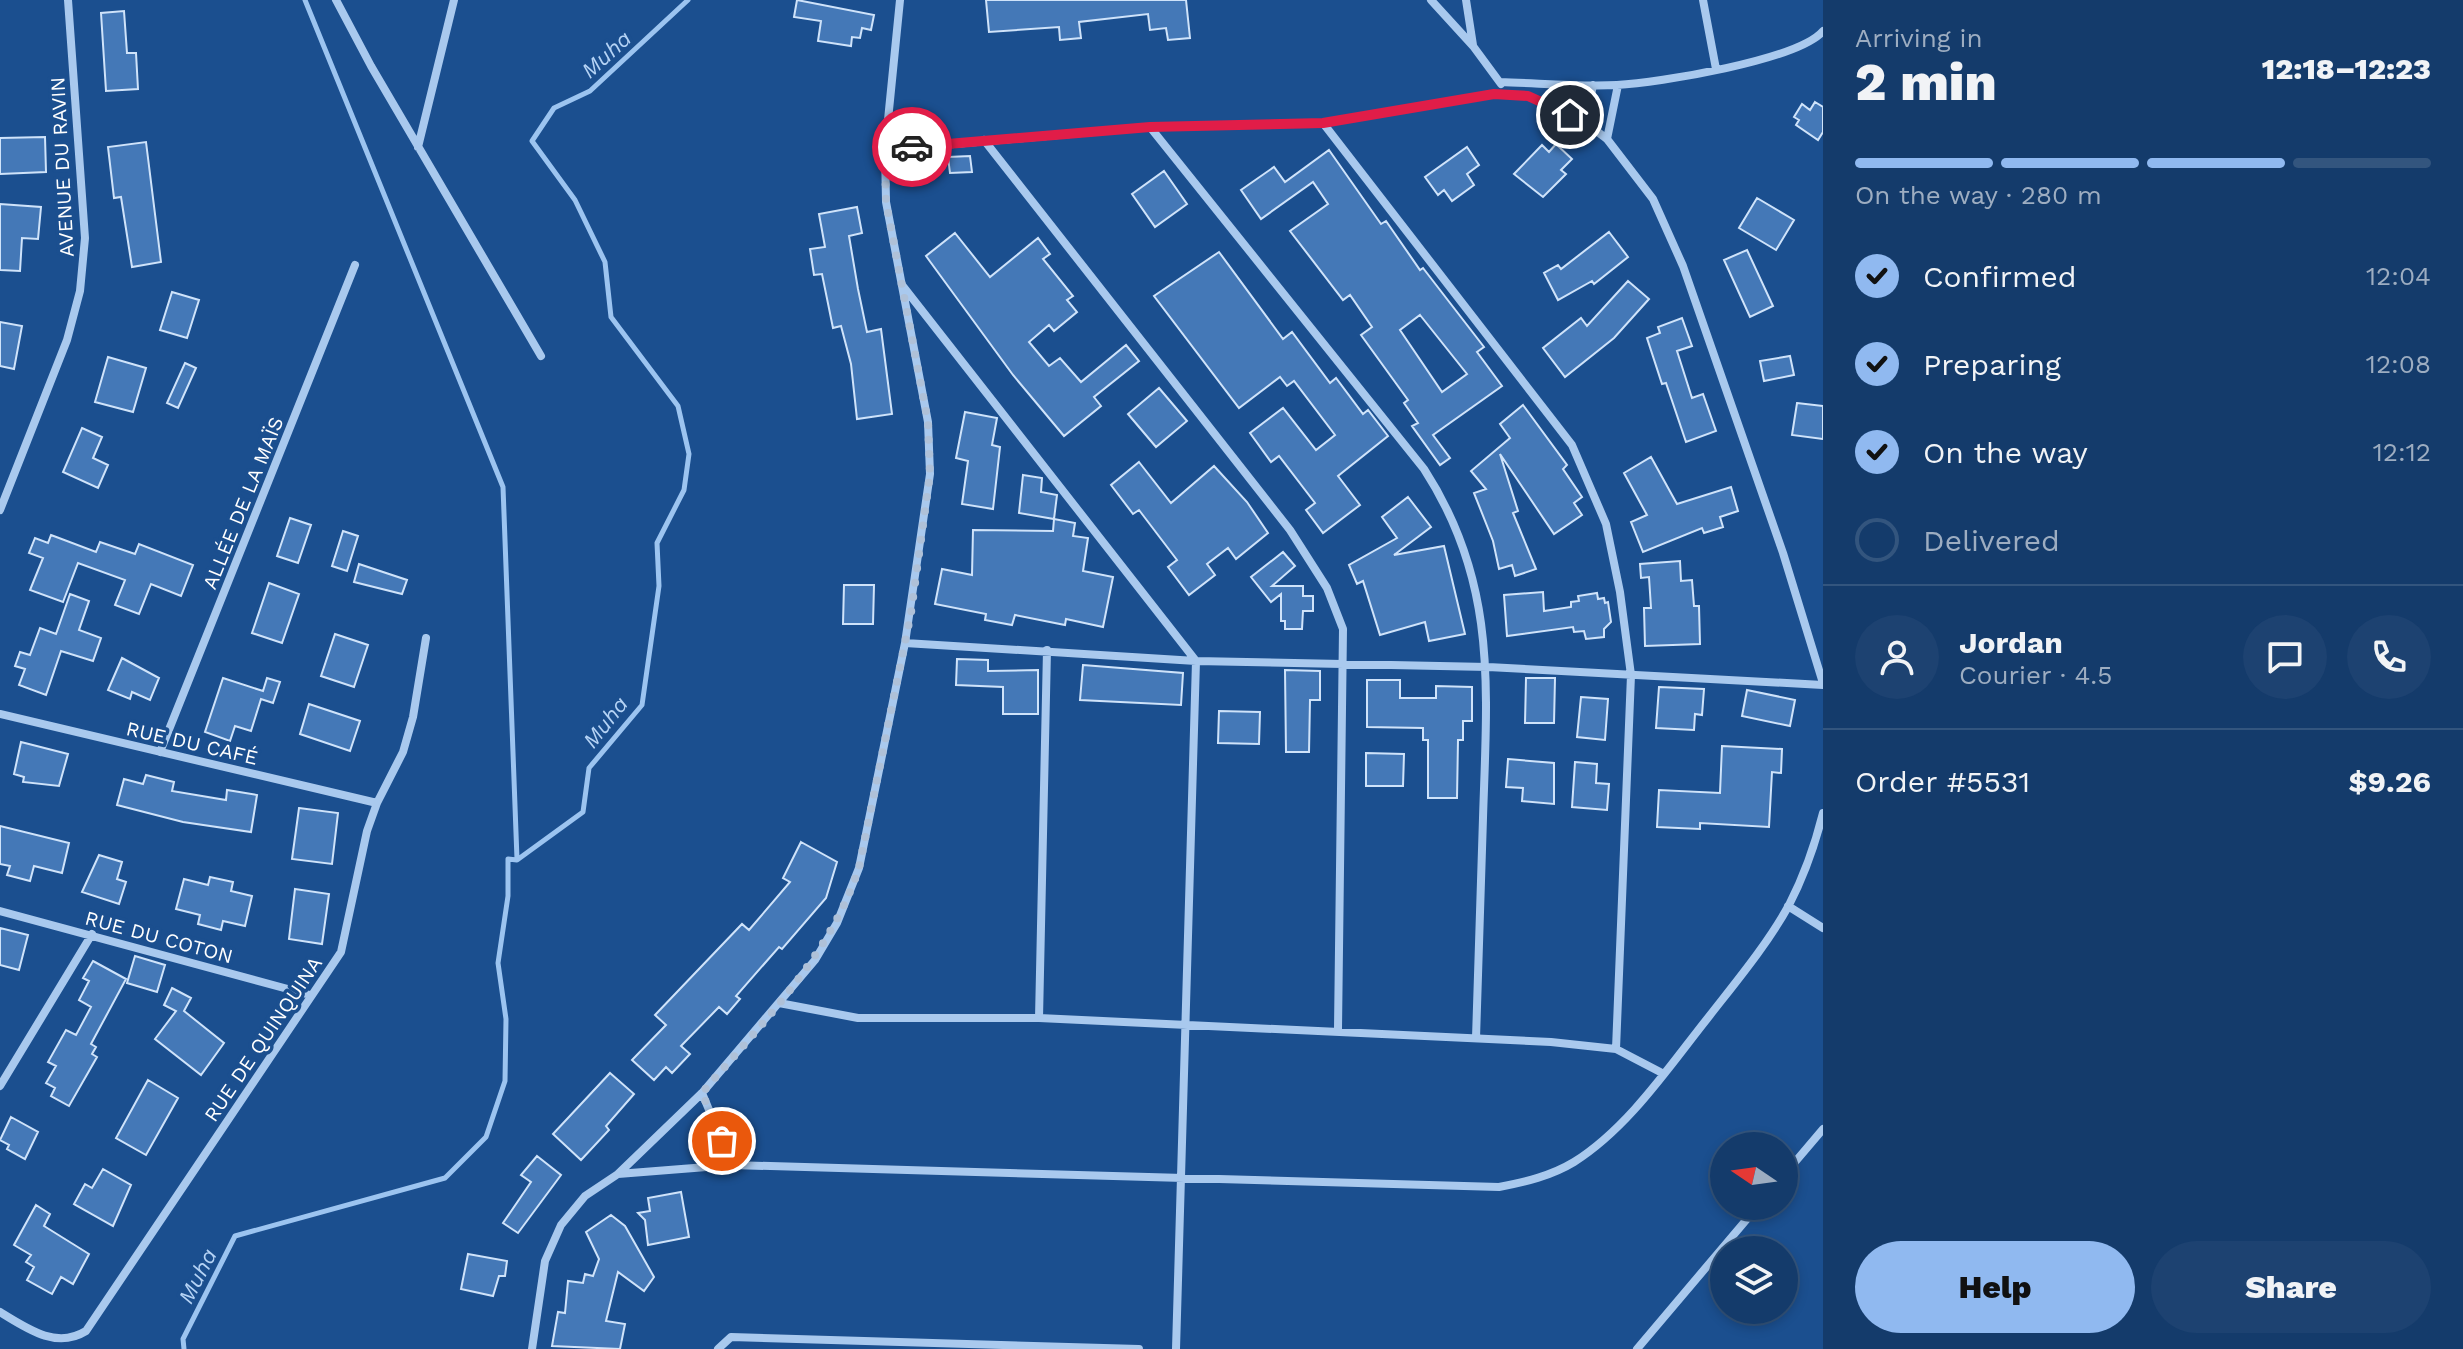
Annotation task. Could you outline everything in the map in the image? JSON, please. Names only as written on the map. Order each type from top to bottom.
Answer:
[{"type":"street","name":"AVENUE DU RAVIN","points":[[0,510],[67,340],[80,291],[85,238],[68,0]]},
{"type":"street","points":[[336,0],[541,356]]},
{"type":"street","points":[[418,147],[454,0]]},
{"type":"street","points":[[532,1349],[545,1261],[561,1225],[585,1196],[618,1174],[702,1093],[815,960],[850,894],[859,868],[905,643],[925,528],[930,474],[928,422],[886,202],[885,150],[900,0]]},
{"type":"street","points":[[1431,0],[1473,46],[1509,94]]},
{"type":"street","points":[[1466,0],[1473,46]]},
{"type":"street","points":[[1703,0],[1716,69]]},
{"type":"street","points":[[1500,82],[1618,85],[1716,69],[1804,46],[1820,39],[1823,31]]},
{"type":"street","points":[[1586,123],[1593,85]]},
{"type":"street","points":[[1607,139],[1618,85]]},
{"type":"street","points":[[885,150],[1150,127],[1323,123],[1509,94],[1528,96],[1586,123],[1607,139],[1653,199],[1683,266],[1783,553],[1823,684],[1488,667],[1196,661],[905,643]]},
{"type":"street","points":[[1323,123],[1572,445],[1606,524],[1620,592],[1631,675],[1616,1049]]},
{"type":"street","points":[[1150,127],[1424,469],[1447,505],[1465,549],[1488,667],[1476,1038]]},
{"type":"street","points":[[984,140],[1290,530],[1332,602],[1343,629],[1345,664],[1338,1029]]},
{"type":"street","name":"ALLÉE DE LA MAÏS","points":[[160,752],[355,265]]},
{"type":"street","points":[[899,281],[1196,661],[1176,1349]]},
{"type":"street","name":"RUE DE QUINQUINA","points":[[0,1312],[51,1344],[64,1347],[86,1331],[341,952],[367,831],[377,803],[403,752],[426,638]]},
{"type":"street","points":[[1039,1018],[1047,650]]},
{"type":"street","name":"RUE DU CAFÉ","points":[[0,714],[377,803]]},
{"type":"street","points":[[618,1174],[732,1165],[1499,1187],[1535,1180],[1574,1162],[1613,1130],[1664,1074],[1739,978],[1788,906],[1814,848],[1823,813]]},
{"type":"street","points":[[1788,906],[1823,928]]},
{"type":"street","name":"RUE DU COTON","points":[[0,911],[310,995]]},
{"type":"street","points":[[0,1086],[92,934]]},
{"type":"street","points":[[779,1003],[858,1018],[1039,1018],[1338,1029],[1616,1049],[1664,1074]]},
{"type":"street","points":[[702,1093],[732,1165]]},
{"type":"street","points":[[1798,1158],[1823,1129]]},
{"type":"street","points":[[1637,1349],[1746,1220]]},
{"type":"street","points":[[718,1349],[731,1337],[1139,1349]]},
{"type":"building","points":[[797,0],[874,15],[871,30],[862,28],[860,38],[852,37],[851,46],[818,41],[821,21],[794,17]]},
{"type":"building","points":[[986,0],[1186,0],[1190,38],[1168,40],[1166,28],[1150,30],[1148,14],[1079,22],[1081,38],[1060,40],[1059,27],[989,32]]},
{"type":"building","points":[[124,11],[127,53],[136,53],[138,89],[106,91],[101,13]]},
{"type":"building","points":[[1815,102],[1823,107],[1823,132],[1818,140],[1796,125],[1799,120],[1794,117],[1802,104],[1810,110]]},
{"type":"building","points":[[45,137],[46,172],[0,174],[0,138]]},
{"type":"building","points":[[146,142],[161,262],[132,267],[121,197],[114,198],[108,147]]},
{"type":"building","points":[[1556,144],[1572,159],[1561,170],[1566,174],[1543,197],[1514,174],[1542,145],[1549,152]]},
{"type":"building","points":[[1467,147],[1479,165],[1467,174],[1474,185],[1452,201],[1444,190],[1438,195],[1425,177]]},
{"type":"building","points":[[1329,150],[1381,224],[1386,221],[1420,270],[1423,268],[1484,347],[1477,352],[1502,386],[1433,435],[1450,458],[1440,465],[1412,426],[1418,423],[1404,403],[1408,400],[1361,335],[1372,327],[1350,295],[1343,300],[1290,231],[1328,204],[1313,182],[1261,219],[1241,190],[1274,167],[1285,182]],"holes":[[[1420,315],[1467,374],[1442,392],[1400,330]]]},
{"type":"building","points":[[970,156],[972,172],[950,173],[948,157]]},
{"type":"building","points":[[1164,171],[1187,204],[1155,227],[1132,194]]},
{"type":"building","points":[[1757,198],[1794,220],[1776,250],[1739,228]]},
{"type":"building","points":[[0,204],[41,207],[38,239],[22,238],[20,271],[0,270]]},
{"type":"building","points":[[857,207],[862,233],[849,236],[867,332],[881,329],[892,414],[857,419],[851,364],[841,326],[833,328],[822,274],[814,275],[810,249],[825,247],[819,214]]},
{"type":"building","points":[[1609,232],[1628,257],[1594,284],[1592,281],[1558,300],[1544,273],[1558,265],[1561,269]]},
{"type":"building","points":[[955,233],[990,277],[1038,238],[1050,254],[1043,259],[1073,296],[1067,300],[1077,312],[1054,331],[1049,325],[1029,342],[1049,366],[1060,358],[1081,382],[1126,345],[1139,361],[1094,397],[1101,406],[1064,436],[1013,375],[926,256]]},
{"type":"building","points":[[1747,250],[1773,306],[1750,317],[1724,260]]},
{"type":"building","points":[[1219,252],[1283,339],[1292,332],[1330,383],[1336,378],[1363,414],[1368,410],[1388,436],[1338,476],[1360,505],[1323,533],[1306,510],[1315,503],[1279,456],[1271,462],[1250,433],[1283,408],[1316,450],[1335,435],[1294,381],[1287,386],[1280,377],[1239,408],[1154,296]]},
{"type":"building","points":[[1628,281],[1649,299],[1614,338],[1565,377],[1543,348],[1581,318],[1587,326]]},
{"type":"building","points":[[172,292],[199,300],[187,338],[160,330]]},
{"type":"building","points":[[1682,318],[1692,346],[1677,351],[1692,398],[1703,394],[1716,431],[1686,442],[1647,338],[1660,333],[1658,327]]},
{"type":"building","points":[[0,322],[22,326],[14,369],[0,366]]},
{"type":"building","points":[[1790,356],[1794,375],[1764,381],[1760,361]]},
{"type":"building","points":[[108,357],[146,368],[133,412],[95,402]]},
{"type":"building","points":[[185,363],[196,368],[178,408],[167,403]]},
{"type":"building","points":[[1159,388],[1187,421],[1156,447],[1128,414]]},
{"type":"building","points":[[1797,403],[1823,406],[1823,439],[1792,435]]},
{"type":"building","points":[[1523,405],[1567,465],[1563,469],[1582,497],[1574,503],[1582,515],[1554,534],[1500,454],[1518,511],[1513,513],[1536,569],[1515,576],[1512,565],[1499,569],[1493,541],[1474,493],[1486,489],[1471,471],[1510,438],[1500,424]]},
{"type":"building","points":[[965,412],[997,418],[992,445],[1000,447],[993,509],[962,504],[968,461],[956,458]]},
{"type":"building","points":[[82,428],[102,437],[93,458],[108,465],[98,488],[63,472]]},
{"type":"building","points":[[1651,457],[1677,504],[1731,487],[1738,511],[1720,517],[1723,527],[1704,533],[1702,528],[1643,552],[1631,522],[1647,515],[1624,473]]},
{"type":"building","points":[[1139,462],[1171,503],[1214,466],[1247,502],[1268,533],[1236,559],[1228,548],[1207,564],[1215,575],[1189,595],[1168,567],[1177,560],[1139,510],[1133,514],[1111,485]]},
{"type":"building","points":[[1023,475],[1042,478],[1041,492],[1057,495],[1054,519],[1019,513]]},
{"type":"building","points":[[1408,497],[1431,527],[1394,555],[1444,546],[1465,634],[1429,641],[1425,622],[1380,635],[1363,581],[1357,584],[1349,565],[1397,538],[1382,517]]},
{"type":"building","points":[[290,518],[311,525],[298,563],[277,556]]},
{"type":"building","points":[[1054,519],[1075,523],[1073,536],[1088,538],[1083,571],[1113,577],[1103,627],[1066,619],[1065,625],[1015,615],[1012,625],[985,620],[986,614],[935,604],[942,569],[972,575],[973,530],[1053,531]]},
{"type":"building","points":[[343,531],[358,536],[347,571],[332,566]]},
{"type":"building","points":[[51,535],[96,552],[100,542],[135,554],[139,544],[193,565],[181,596],[151,584],[139,614],[115,605],[125,580],[78,563],[63,602],[30,590],[43,558],[29,553],[35,538],[48,543]]},
{"type":"building","points":[[1283,552],[1295,566],[1272,586],[1303,586],[1303,596],[1313,596],[1313,611],[1303,611],[1302,629],[1285,629],[1285,621],[1281,621],[1281,594],[1271,602],[1251,577]]},
{"type":"building","points":[[1680,561],[1681,581],[1692,580],[1694,606],[1699,606],[1700,644],[1645,646],[1644,608],[1651,608],[1649,577],[1641,578],[1640,564]]},
{"type":"building","points":[[359,564],[407,580],[402,594],[354,582]]},
{"type":"building","points":[[269,583],[299,594],[282,643],[252,633]]},
{"type":"building","points":[[844,585],[874,585],[873,624],[843,624]]},
{"type":"building","points":[[1543,592],[1544,611],[1571,607],[1571,602],[1579,601],[1578,596],[1597,593],[1598,599],[1604,598],[1605,603],[1608,602],[1611,622],[1604,629],[1604,637],[1586,639],[1584,631],[1574,632],[1573,627],[1507,636],[1504,595]]},
{"type":"building","points":[[70,594],[89,601],[79,630],[101,638],[93,661],[61,651],[46,695],[19,685],[25,669],[15,666],[20,652],[30,655],[40,628],[56,634]]},
{"type":"building","points":[[335,634],[368,645],[354,687],[321,676]]},
{"type":"building","points":[[122,658],[159,678],[150,700],[132,692],[130,699],[108,690]]},
{"type":"building","points":[[957,659],[988,660],[988,671],[1038,670],[1038,714],[1003,714],[1003,687],[956,685]]},
{"type":"building","points":[[1083,665],[1183,673],[1181,705],[1080,700]]},
{"type":"building","points":[[1285,670],[1320,671],[1320,700],[1310,700],[1309,752],[1286,752]]},
{"type":"building","points":[[223,678],[263,691],[267,678],[280,682],[273,703],[261,699],[251,731],[235,726],[230,741],[205,732]]},
{"type":"building","points":[[1526,678],[1555,678],[1554,723],[1525,723]]},
{"type":"building","points":[[1367,680],[1400,680],[1400,698],[1436,698],[1436,686],[1472,687],[1472,721],[1463,721],[1463,740],[1458,740],[1457,798],[1428,798],[1428,740],[1423,740],[1423,728],[1367,727]]},
{"type":"building","points":[[1659,687],[1704,689],[1702,715],[1695,714],[1694,730],[1656,728]]},
{"type":"building","points":[[1747,690],[1795,700],[1790,726],[1742,716]]},
{"type":"building","points":[[1581,697],[1608,699],[1605,740],[1577,737]]},
{"type":"building","points":[[309,704],[360,721],[350,751],[300,734]]},
{"type":"building","points":[[1219,711],[1260,712],[1259,744],[1218,743]]},
{"type":"building","points":[[21,742],[68,754],[59,786],[23,782],[24,777],[14,774]]},
{"type":"building","points":[[1722,746],[1782,749],[1781,773],[1772,772],[1769,827],[1700,823],[1700,829],[1657,827],[1659,790],[1720,793]]},
{"type":"building","points":[[1366,753],[1404,754],[1403,786],[1366,786]]},
{"type":"building","points":[[1508,759],[1554,763],[1554,804],[1522,801],[1523,788],[1506,787]]},
{"type":"building","points":[[1575,762],[1597,764],[1596,783],[1609,784],[1607,810],[1572,807]]},
{"type":"building","points":[[146,775],[174,782],[172,791],[226,800],[227,790],[257,795],[251,832],[183,822],[117,805],[124,779],[143,784]]},
{"type":"building","points":[[299,808],[338,813],[332,864],[292,859]]},
{"type":"building","points":[[0,826],[69,843],[62,873],[34,866],[30,881],[7,875],[10,866],[0,864]]},
{"type":"building","points":[[801,842],[837,862],[826,898],[736,996],[740,999],[727,1014],[719,1007],[681,1046],[690,1054],[672,1073],[666,1067],[654,1080],[632,1060],[666,1025],[655,1015],[742,924],[749,930],[790,882],[783,878]]},
{"type":"building","points":[[99,855],[122,862],[117,879],[126,882],[119,904],[82,892]]},
{"type":"building","points":[[210,877],[233,882],[231,891],[252,896],[245,926],[223,921],[221,930],[198,924],[200,915],[176,909],[184,879],[208,885]]},
{"type":"building","points":[[295,889],[329,894],[322,944],[289,939]]},
{"type":"building","points":[[0,928],[28,935],[19,970],[0,965]]},
{"type":"building","points":[[135,956],[165,965],[157,992],[127,983]]},
{"type":"building","points":[[93,961],[126,979],[91,1044],[96,1047],[92,1054],[97,1057],[69,1106],[51,1096],[55,1088],[46,1083],[56,1066],[48,1062],[66,1030],[76,1035],[91,1007],[79,1000],[89,981],[83,978]]},
{"type":"building","points":[[172,988],[191,998],[184,1011],[224,1043],[201,1075],[155,1039],[176,1011],[164,1005]]},
{"type":"building","points":[[610,1073],[634,1094],[606,1126],[609,1130],[581,1160],[553,1134]]},
{"type":"building","points":[[148,1080],[178,1098],[146,1155],[116,1138]]},
{"type":"building","points":[[11,1117],[38,1132],[25,1159],[7,1149],[9,1145],[0,1140]]},
{"type":"building","points":[[537,1156],[561,1175],[518,1233],[503,1223],[531,1182],[521,1175]]},
{"type":"building","points":[[103,1169],[131,1185],[113,1226],[74,1204],[85,1184],[92,1188]]},
{"type":"building","points":[[681,1192],[689,1237],[648,1245],[645,1220],[638,1213],[650,1211],[648,1198]]},
{"type":"building","points":[[36,1205],[50,1214],[44,1226],[89,1254],[73,1284],[61,1277],[52,1294],[27,1280],[34,1267],[26,1262],[31,1255],[14,1245]]},
{"type":"building","points":[[611,1215],[625,1226],[654,1277],[644,1291],[618,1272],[606,1321],[625,1324],[620,1349],[552,1346],[558,1312],[565,1313],[568,1281],[583,1283],[585,1274],[593,1276],[599,1259],[586,1232]]},
{"type":"building","points":[[468,1254],[507,1261],[505,1276],[499,1276],[493,1296],[461,1289]]},
{"type":"waterway","points":[[305,0],[503,487],[517,859]]},
{"type":"waterway","name":"Muha","points":[[184,1349],[183,1339],[235,1236],[445,1178],[486,1137],[505,1081],[506,1019],[498,963],[508,896],[508,859],[517,860],[583,812],[589,768],[642,705],[659,586],[657,543],[684,490],[689,454],[678,406],[611,317],[605,262],[575,200],[532,141],[554,108],[590,91],[688,0]]},
{"type":"way so far","points":[[722,1141],[702,1093],[815,960],[837,923],[859,868],[905,643],[925,528],[930,474],[928,422],[892,245],[886,202],[885,150],[912,147]]},
{"type":"route","points":[[912,147],[1150,127],[1323,123],[1494,94],[1528,96],[1570,115]]}]
